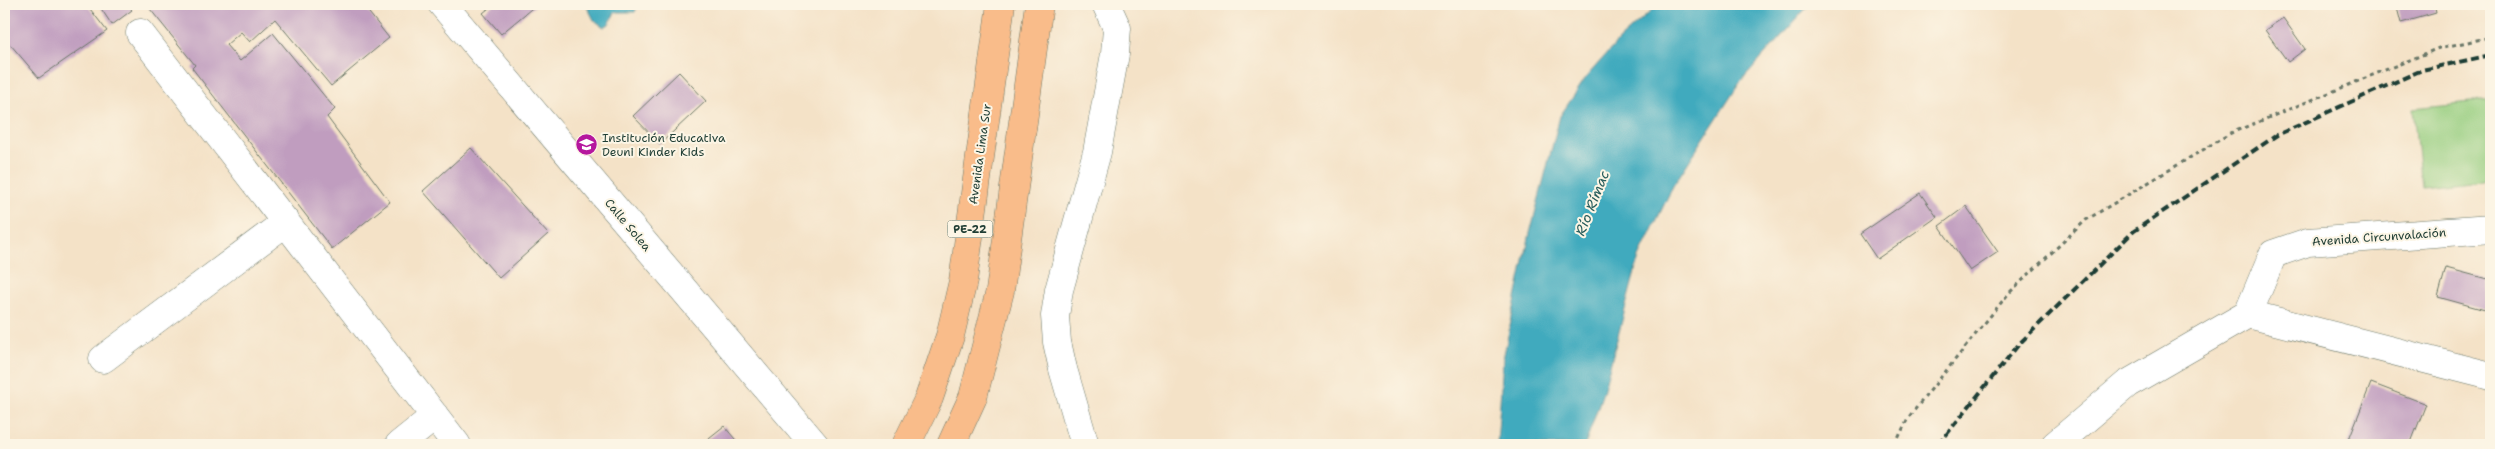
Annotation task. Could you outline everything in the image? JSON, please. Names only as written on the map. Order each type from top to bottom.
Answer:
[{"type":"highway","name":"Avenida Lima Sur","points":[[906,445],[929,398],[950,336],[963,281],[1001,4]]},
{"type":"highway","name":"PE-22","points":[[951,445],[973,397],[1000,290],[1039,4]]},
{"type":"street","name":"Calle Solea","points":[[442,4],[815,445]]},
{"type":"street","points":[[1084,445],[1057,342],[1056,316],[1059,290],[1097,152],[1115,54],[1116,28],[1106,4]]},
{"type":"street","points":[[140,32],[457,445]]},
{"type":"street","points":[[103,359],[286,222]]},
{"type":"street","name":"Avenida Circunvalación","points":[[2248,314],[2273,254],[2308,242],[2491,229]]},
{"type":"street","points":[[2055,445],[2127,384],[2248,314],[2491,376]]},
{"type":"street","points":[[399,445],[435,416]]},
{"type":"path","points":[[1895,445],[1908,418],[2009,293],[2086,220],[2231,133],[2439,48],[2491,37]]},
{"type":"green space","points":[[2491,100],[2491,179],[2421,186],[2413,108]]},
{"type":"water","points":[[586,4],[638,4],[635,12],[615,12],[609,24],[604,27],[594,20]]},
{"type":"water","name":"Río Rímac","points":[[1659,4],[1810,4],[1739,84],[1673,186],[1639,257],[1603,392],[1585,445],[1497,445],[1503,359],[1530,233],[1560,116],[1587,76],[1619,40]]},
{"type":"building","points":[[7,4],[89,4],[87,5],[107,31],[39,78],[4,37],[4,6]]},
{"type":"building","points":[[98,4],[126,4],[132,10],[112,25]]},
{"type":"building","points":[[146,4],[362,4],[389,38],[331,86],[275,19],[250,42],[241,32],[226,45],[240,61],[273,33],[335,109],[327,117],[390,202],[332,249],[192,68],[195,65]]},
{"type":"building","points":[[494,4],[537,4],[501,34],[483,13]]},
{"type":"building","points":[[2396,4],[2434,4],[2436,13],[2401,23]]},
{"type":"building","points":[[2283,18],[2305,49],[2288,62],[2265,30]]},
{"type":"building","points":[[679,72],[706,101],[660,144],[633,116]]},
{"type":"building","points":[[471,148],[548,234],[499,278],[423,191]]},
{"type":"building","points":[[1920,193],[1937,217],[1877,259],[1860,234]]},
{"type":"building","points":[[1966,206],[1998,252],[1970,271],[1939,226]]},
{"type":"building","points":[[2446,268],[2491,280],[2485,310],[2438,297]]},
{"type":"building","points":[[2371,383],[2426,404],[2410,445],[2347,444]]},
{"type":"building","points":[[724,426],[740,445],[700,445]]},
{"type":"railway","points":[[1938,445],[2019,344],[2134,231],[2277,135],[2422,70],[2491,55]]},
{"type":"place","name":"Institución Educativa Deuni Kinder Kids","points":[[586,145]]}]
